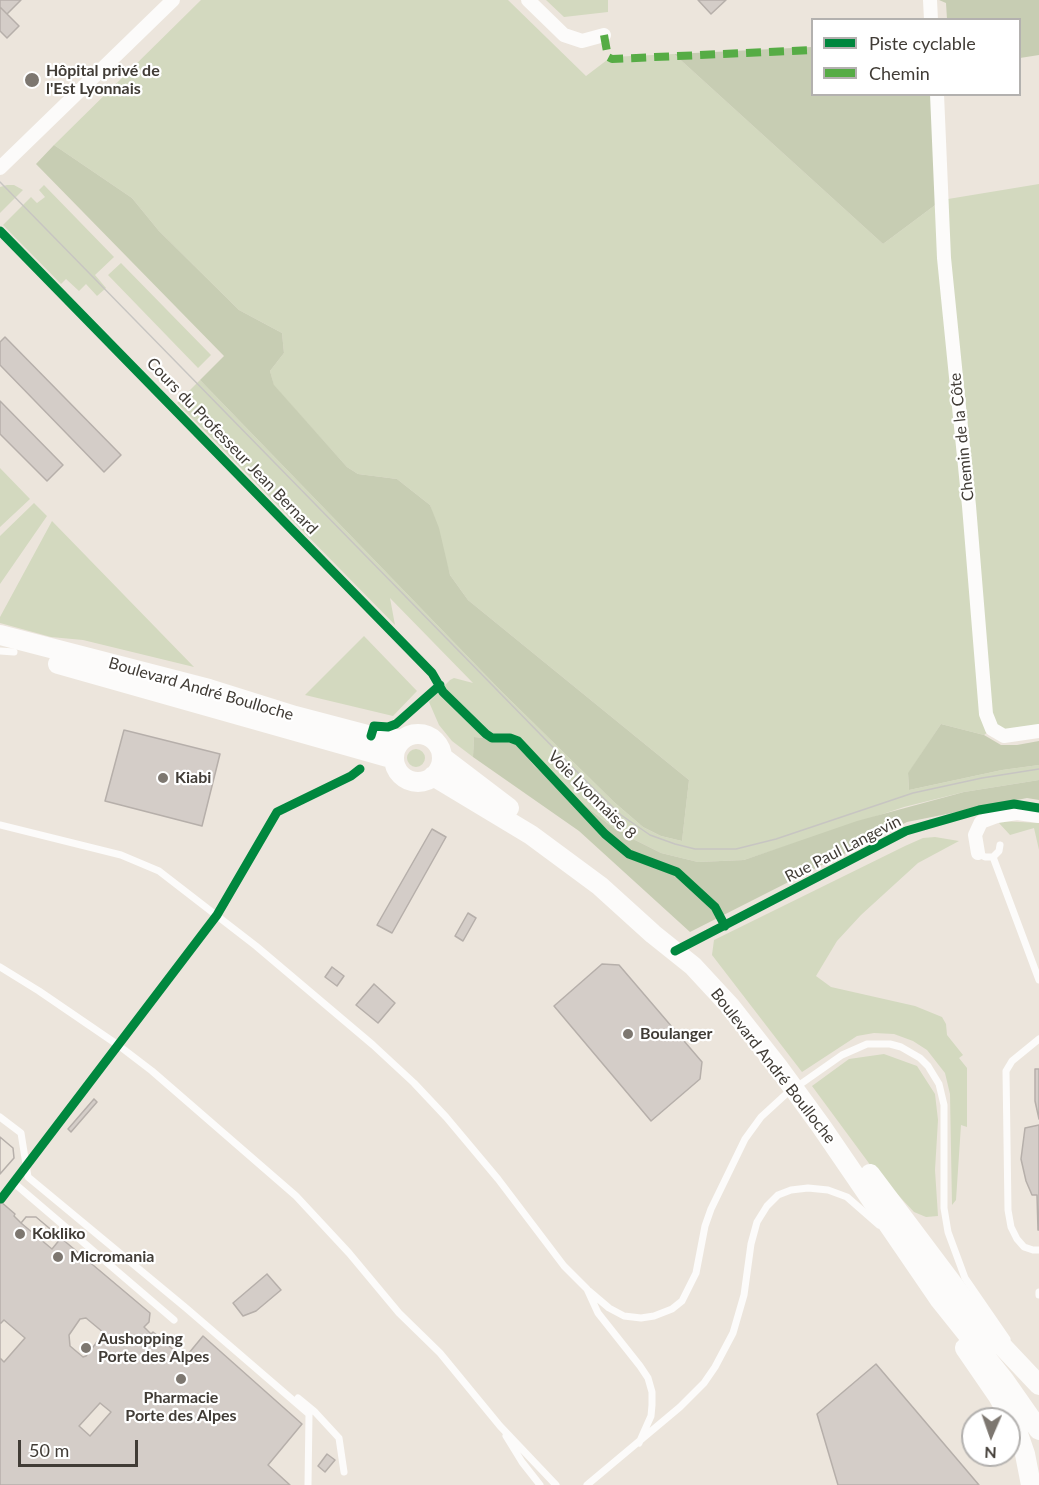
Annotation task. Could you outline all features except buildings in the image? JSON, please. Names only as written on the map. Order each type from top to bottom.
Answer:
[{"type":"main road","name":"Boulevard André Boulloche","points":[[3,642],[209,689],[295,716],[371,736],[402,740],[411,735],[427,736],[439,747],[442,757],[506,806],[554,837],[642,907],[686,946],[737,998],[782,1065],[988,1331],[1036,1382]]},
{"type":"main road","name":"Boulevard André Boulloche","points":[[3,642],[394,759]]},
{"type":"main road","points":[[402,740],[395,751],[394,759],[396,770],[408,780],[418,782],[433,776],[440,768],[442,757]]},
{"type":"main road","name":"Boulevard André Boulloche","points":[[433,776],[531,835],[611,896],[693,966],[782,1065]]},
{"type":"main road","name":"Boulevard André Boulloche","points":[[808,1099],[940,1300],[1004,1380],[1039,1430]]},
{"type":"main road","points":[[940,1300],[969,1356],[998,1396],[1016,1428],[1025,1454],[1031,1485]]},
{"type":"street","points":[[2,162],[173,0]]},
{"type":"street","points":[[528,0],[564,35],[582,41],[604,34]]},
{"type":"street","points":[[930,0],[931,18]]},
{"type":"street","name":"Chemin de la Côte","points":[[937,96],[944,258],[968,494],[986,714],[992,729],[1004,736],[1039,731]]},
{"type":"street","points":[[978,853],[975,836],[981,822],[997,816],[1017,813],[1039,816]]},
{"type":"lane","points":[[0,825],[121,855],[159,871],[256,946],[373,1045],[414,1083],[473,1149],[564,1266],[609,1308],[624,1316],[641,1318],[654,1316],[672,1309],[682,1301],[696,1273],[705,1226],[711,1209],[745,1139],[761,1118],[785,1095],[843,1055],[867,1044],[890,1044],[901,1047],[920,1058],[939,1084],[944,1105],[945,1220],[954,1251],[965,1278],[1036,1382]]},
{"type":"lane","points":[[978,853],[985,857],[993,857],[999,851],[1000,845]]},
{"type":"lane","points":[[993,857],[1039,980]]},
{"type":"lane","points":[[0,967],[126,1051],[296,1196],[350,1253],[399,1313],[440,1353],[500,1426],[556,1485]]},
{"type":"lane","points":[[1039,1039],[1012,1061],[1006,1071],[1008,1210],[1011,1227],[1024,1247],[1039,1250]]},
{"type":"lane","points":[[0,1117],[21,1133],[28,1177],[315,1412],[339,1438],[344,1472]]},
{"type":"lane","points":[[14,1183],[174,1320]]},
{"type":"lane","points":[[587,1485],[639,1443],[704,1383],[733,1333],[744,1295],[751,1244],[757,1222],[767,1206],[778,1195],[791,1190],[808,1188],[828,1190],[847,1197],[905,1248]]},
{"type":"lane","points":[[587,1289],[598,1313],[648,1377],[652,1392],[651,1410],[639,1443]]},
{"type":"lane","points":[[186,1308],[309,1414],[308,1485]]},
{"type":"lane","points":[[500,1426],[522,1462],[540,1485]]},
{"type":"green space","points":[[201,0],[508,0],[586,76],[611,57],[674,54],[883,244],[942,200],[1039,184],[1039,731],[992,729],[984,735],[941,724],[908,774],[909,790],[1002,770],[1039,765],[1039,780],[964,792],[904,807],[744,860],[698,862],[661,853],[633,839],[618,828],[615,829],[534,766],[516,741],[491,742],[484,738],[474,737],[473,757],[452,741],[439,725],[429,702],[454,678],[473,683],[390,598],[395,625],[177,403],[200,380],[502,692],[614,802],[643,827],[661,836],[682,841],[689,780],[468,600],[450,575],[430,505],[397,479],[358,474],[347,467],[274,386],[270,371],[284,353],[282,333],[239,310],[159,231],[132,198],[54,145]]},
{"type":"green space","points":[[546,0],[608,0],[608,12],[564,17]]},
{"type":"green space","points":[[939,0],[1039,0],[1039,55],[1021,58],[1021,18],[947,18],[946,3]]},
{"type":"green space","points":[[811,47],[811,96],[937,96],[942,200],[883,244],[674,54]]},
{"type":"green space","points":[[54,145],[132,198],[159,231],[239,310],[282,333],[284,353],[270,371],[274,385],[347,467],[358,474],[397,479],[430,505],[439,528],[450,575],[468,600],[689,780],[682,841],[661,836],[643,827],[614,802],[502,692],[200,380],[224,356],[36,164]]},
{"type":"green space","points":[[14,185],[23,190],[0,213],[0,187]]},
{"type":"green space","points":[[44,185],[114,257],[95,275],[106,288],[97,296],[86,284],[79,291],[66,279],[61,284],[3,225],[31,197],[37,203],[45,197],[39,190]]},
{"type":"green space","points":[[121,263],[211,355],[198,368],[108,275]]},
{"type":"green space","points":[[0,468],[30,499],[0,527]]},
{"type":"green space","points":[[34,503],[47,516],[0,584],[0,536]]},
{"type":"green space","points":[[52,521],[194,667],[83,640],[51,637],[0,623],[0,617]]},
{"type":"green space","points":[[364,636],[417,691],[393,716],[305,695]]},
{"type":"green space","points":[[941,724],[984,735],[1001,745],[1039,741],[1039,765],[1002,770],[909,790],[908,773]]},
{"type":"green space","points":[[474,737],[484,738],[491,742],[516,741],[534,766],[615,829],[617,828],[661,853],[698,862],[744,860],[857,821],[964,792],[1039,780],[1039,800],[1027,798],[907,822],[690,932],[579,831],[473,757]]},
{"type":"green space","points":[[416,749],[422,752],[425,758],[422,764],[416,767],[410,764],[407,758],[410,752]]},
{"type":"green space","points":[[1000,821],[1039,823],[1039,850],[1034,828],[1010,835],[999,823]]},
{"type":"green space","points":[[935,837],[959,841],[918,863],[861,915],[837,941],[816,976],[831,987],[915,1006],[942,1017],[946,1024],[947,1035],[963,1055],[959,1058],[967,1068],[967,1127],[961,1125],[956,1200],[952,1205],[950,1094],[945,1073],[927,1050],[913,1041],[894,1034],[874,1033],[857,1036],[802,1072],[712,955],[714,940],[905,846],[923,838]]},
{"type":"green space","points":[[884,1054],[917,1066],[935,1094],[938,1120],[935,1170],[938,1216],[926,1217],[914,1212],[871,1166],[812,1086],[849,1059]]},
{"type":"tram line","points":[[0,182],[587,782],[621,815],[650,835],[695,849],[736,849],[776,839],[913,793],[982,778],[1039,769]]},
{"type":"marked path","points":[[604,35],[608,57],[612,59],[811,50]]},
{"type":"cycle path","name":"Cours du Professeur Jean Bernard","points":[[0,231],[432,673],[443,692],[486,734],[492,738],[510,738],[518,741],[605,834],[629,854],[677,872],[715,907],[725,926]]},
{"type":"cycle path","points":[[371,736],[374,726],[388,727],[396,724],[440,685]]},
{"type":"cycle path","points":[[1,1199],[217,915],[277,812],[351,776],[360,769]]},
{"type":"cycle path","name":"Rue Paul Langevin","points":[[675,951],[906,831],[979,810],[1014,804],[1039,808]]},
{"type":"place","name":"Hôpital privé de l'Est Lyonnais","points":[[32,80]]},
{"type":"place","name":"Kiabi","points":[[163,778]]},
{"type":"place","name":"Boulanger","points":[[628,1034]]},
{"type":"place","name":"Kokliko","points":[[20,1234]]},
{"type":"place","name":"Micromania","points":[[58,1257]]},
{"type":"place","name":"Aushopping Porte des Alpes","points":[[86,1348]]},
{"type":"place","name":"Pharmacie Porte des Alpes","points":[[181,1379]]}]
